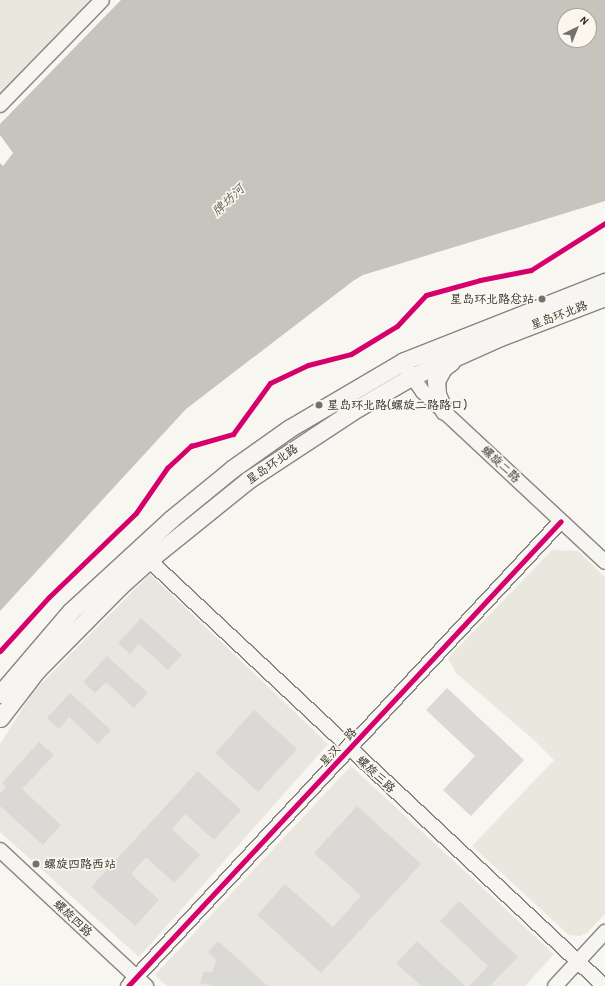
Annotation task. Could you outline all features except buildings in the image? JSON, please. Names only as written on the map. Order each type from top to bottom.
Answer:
[{"type":"main road","name":"星岛环北路","points":[[0,694],[71,611],[204,491],[290,428],[404,361],[605,282]]},
{"type":"main road","name":"星岛环北路","points":[[0,718],[59,647],[149,560],[248,480],[345,416],[411,377],[461,355],[605,297]]},
{"type":"main road","points":[[444,411],[437,394],[438,374],[461,355]]},
{"type":"street","points":[[0,105],[102,0]]},
{"type":"street","name":"螺旋二路","points":[[404,361],[411,377],[444,411],[605,562]]},
{"type":"street","name":"星汉一路","points":[[137,983],[350,749],[561,521]]},
{"type":"street","name":"螺旋三路","points":[[149,560],[604,986]]},
{"type":"street","name":"螺旋四路","points":[[0,850],[137,983]]},
{"type":"street","points":[[554,986],[605,932]]},
{"type":"shaded area","points":[[0,0],[97,0],[0,100]]},
{"type":"shaded area","points":[[552,550],[578,551],[605,577],[605,914],[587,933],[580,936],[569,935],[472,846],[554,760],[535,741],[456,673],[448,658]]},
{"type":"shaded area","points":[[150,574],[328,744],[139,957],[0,832],[0,744],[33,692]]},
{"type":"shaded area","points":[[351,766],[554,954],[525,986],[167,986],[155,975]]},
{"type":"water","name":"牌坊河","points":[[121,0],[605,0],[605,201],[363,275],[353,281],[186,409],[0,611],[0,163],[3,166],[13,153],[0,135],[0,124]]},
{"type":"cycle path","points":[[0,651],[49,597],[136,513],[167,468],[191,446],[233,434],[270,383],[308,365],[351,354],[397,326],[426,295],[480,280],[531,270],[605,223]]},
{"type":"cycle path","points":[[128,986],[561,521]]},
{"type":"place","name":"星岛环北路总站","points":[[542,299]]},
{"type":"place","name":"星岛环北路(螺旋二路路口)","points":[[319,405]]},
{"type":"place","name":"螺旋四路西站","points":[[36,864]]}]
